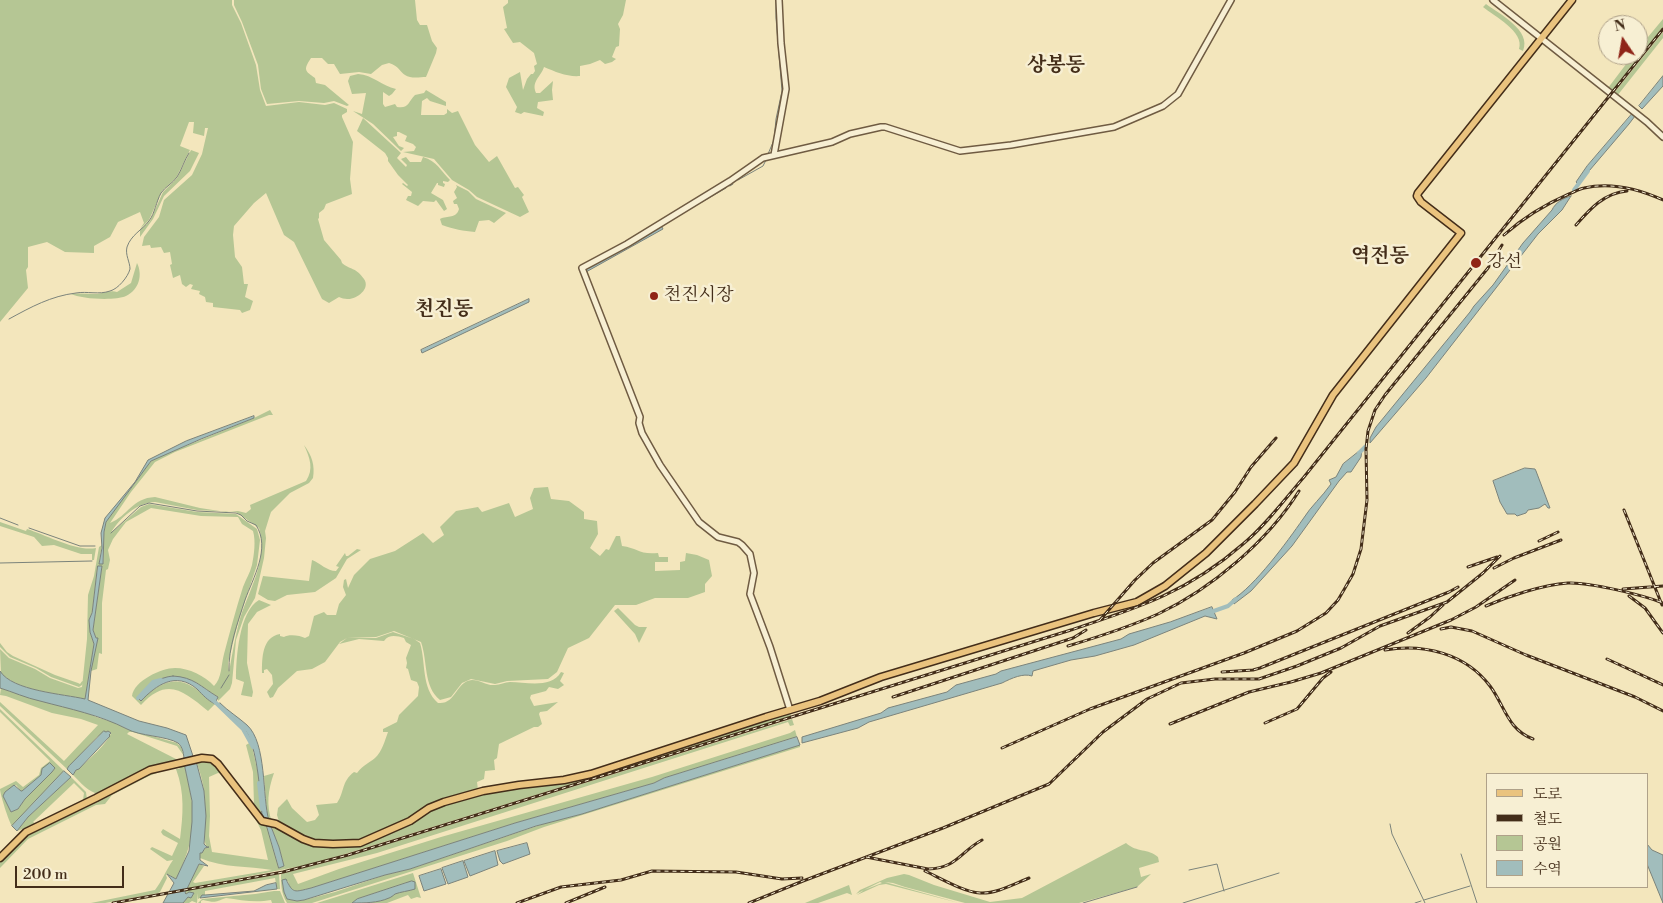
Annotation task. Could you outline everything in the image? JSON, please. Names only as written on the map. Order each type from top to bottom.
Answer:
[{"type":"main road","points":[[0,858],[26,832],[150,770],[207,758],[218,764],[257,817],[276,824],[314,843],[360,843],[410,821],[429,808],[444,802],[478,792],[585,776],[820,701],[881,677],[1137,602],[1165,586],[1206,553],[1294,463],[1333,395],[1461,233],[1421,202],[1418,193],[1572,0]]},
{"type":"street","points":[[774,155],[786,89],[781,49],[779,0]]},
{"type":"street","points":[[790,710],[770,646],[750,594],[754,573],[750,554],[738,542],[718,537],[704,528],[660,465],[642,433],[639,423],[640,417],[582,268],[627,244],[730,181],[763,158],[832,142],[850,134],[885,127],[960,151],[1114,128],[1163,106],[1178,94],[1231,0]]},
{"type":"street","points":[[1494,0],[1642,118],[1663,137]]},
{"type":"green space","points":[[0,0],[232,0],[232,5],[241,23],[256,65],[260,90],[266,106],[299,102],[325,105],[334,103],[347,109],[347,112],[342,117],[353,142],[350,179],[352,194],[326,204],[319,213],[318,219],[324,240],[342,263],[356,271],[364,279],[366,286],[362,293],[351,299],[339,297],[329,303],[322,299],[294,242],[284,235],[266,193],[254,203],[234,226],[235,257],[242,267],[244,284],[248,284],[245,297],[253,301],[250,310],[242,313],[240,310],[213,307],[213,303],[206,302],[205,297],[199,294],[200,291],[191,289],[193,285],[190,284],[186,287],[182,284],[180,275],[173,278],[170,252],[164,253],[161,247],[151,248],[150,245],[142,246],[144,237],[159,217],[164,200],[192,175],[202,154],[208,128],[205,128],[204,136],[193,133],[194,122],[189,122],[180,146],[190,150],[176,178],[162,191],[149,220],[140,229],[144,223],[140,212],[118,222],[110,237],[94,246],[94,253],[65,252],[47,242],[28,247],[28,267],[26,270],[28,288],[0,322]]},
{"type":"green space","points":[[234,0],[415,0],[417,20],[420,25],[427,25],[432,41],[437,48],[436,53],[426,77],[407,76],[389,63],[382,65],[371,74],[359,72],[340,74],[334,64],[328,64],[322,58],[311,58],[306,70],[315,78],[316,83],[325,85],[349,105],[334,101],[324,103],[299,101],[267,104],[261,89],[258,65],[234,5]]},
{"type":"green space","points":[[508,0],[626,0],[623,15],[618,24],[620,29],[619,46],[616,47],[612,57],[616,59],[605,64],[600,60],[580,66],[580,76],[566,75],[544,67],[535,85],[536,93],[540,93],[553,81],[553,100],[538,102],[537,108],[544,112],[543,116],[515,112],[517,107],[506,87],[509,78],[520,72],[523,90],[527,79],[535,71],[534,66],[537,64],[534,53],[520,42],[513,43],[504,29],[507,28],[503,7],[508,3]]},
{"type":"green space","points":[[1486,4],[1513,23],[1519,30],[1525,43],[1523,51],[1519,49],[1520,43],[1513,31],[1483,7]]},
{"type":"green space","points":[[1663,19],[1663,28],[1648,47],[1648,37]]},
{"type":"green space","points":[[1663,32],[1663,38],[1648,57],[1648,51]]},
{"type":"green space","points":[[1625,65],[1633,65],[1612,91],[1608,88]]},
{"type":"green space","points":[[1636,65],[1642,65],[1617,96],[1614,93]]},
{"type":"green space","points":[[358,74],[368,76],[396,89],[389,96],[383,92],[383,104],[385,107],[395,104],[397,107],[404,107],[415,95],[424,93],[426,90],[446,102],[446,106],[430,101],[427,98],[422,101],[421,115],[444,115],[447,113],[447,109],[452,113],[458,111],[475,145],[489,162],[497,156],[515,188],[518,187],[524,195],[522,197],[529,212],[520,217],[477,197],[452,180],[434,159],[403,152],[414,151],[416,147],[405,141],[407,136],[397,132],[397,136],[393,137],[399,146],[404,148],[401,151],[373,124],[353,111],[362,114],[366,93],[352,94],[348,81],[350,76]]},
{"type":"green space","points":[[363,118],[401,153],[397,158],[406,167],[407,165],[401,159],[406,157],[410,162],[421,162],[423,157],[438,166],[450,180],[448,182],[443,181],[444,187],[437,183],[431,193],[443,200],[447,209],[444,211],[436,200],[434,202],[423,201],[418,206],[406,200],[408,196],[411,196],[412,192],[402,184],[408,185],[398,175],[385,153],[357,131]]},
{"type":"green space","points":[[191,150],[199,153],[190,171],[164,196],[153,219],[140,237],[140,230],[150,221],[163,192],[177,178]]},
{"type":"green space","points":[[456,185],[468,191],[476,199],[506,213],[494,223],[489,220],[479,221],[475,232],[458,230],[442,225],[440,219],[454,216],[458,212],[457,204],[454,204],[453,201],[457,198],[454,192],[457,187]]},
{"type":"green space","points":[[137,263],[140,272],[139,282],[134,290],[126,296],[98,299],[71,294],[117,292],[131,283]]},
{"type":"green space","points":[[270,410],[273,415],[175,452],[155,462],[131,492],[110,523],[141,500],[155,497],[221,511],[197,510],[155,502],[149,503],[129,512],[118,522],[111,533],[141,507],[149,504],[197,512],[236,514],[257,529],[260,540],[257,565],[238,622],[228,663],[229,672],[239,622],[256,575],[261,552],[261,540],[259,528],[236,512],[230,512],[238,511],[246,513],[251,509],[250,505],[306,481],[310,472],[310,463],[304,445],[312,461],[314,469],[313,478],[309,483],[290,493],[271,512],[265,531],[264,558],[255,598],[244,617],[236,640],[230,689],[218,701],[218,697],[196,682],[169,676],[141,697],[141,701],[158,687],[171,682],[186,683],[215,704],[208,711],[191,698],[176,690],[159,691],[141,705],[132,696],[138,685],[149,676],[163,670],[175,668],[191,671],[214,686],[217,683],[233,620],[251,568],[254,552],[253,531],[242,524],[238,517],[201,516],[151,508],[126,522],[113,539],[108,550],[110,560],[106,570],[102,603],[102,654],[99,653],[97,669],[91,671],[97,640],[93,630],[102,566],[98,566],[92,613],[89,620],[94,644],[85,700],[20,685],[1,674],[0,649],[9,658],[35,669],[50,678],[78,688],[82,687],[87,639],[88,595],[94,576],[99,547],[102,545],[99,563],[103,564],[106,521],[115,506],[154,459]]},
{"type":"green space","points":[[548,487],[551,499],[569,501],[584,512],[584,519],[597,521],[598,534],[590,548],[600,556],[606,549],[609,550],[616,536],[620,536],[622,546],[647,553],[658,553],[659,557],[668,557],[668,562],[655,562],[655,571],[680,570],[680,562],[685,561],[686,553],[709,560],[712,576],[705,584],[705,592],[688,598],[655,598],[636,605],[615,605],[589,638],[568,648],[557,672],[548,679],[507,681],[495,684],[471,679],[462,683],[451,697],[440,700],[428,681],[421,642],[394,631],[376,637],[347,638],[340,642],[325,662],[312,669],[297,671],[270,698],[267,692],[273,684],[272,675],[267,669],[262,673],[262,661],[266,644],[274,636],[280,634],[280,636],[284,637],[294,635],[305,638],[309,636],[314,616],[324,612],[327,615],[336,615],[339,604],[346,595],[343,587],[344,580],[346,579],[348,588],[354,575],[370,559],[395,551],[423,533],[433,543],[444,535],[440,527],[456,511],[478,507],[482,512],[509,503],[515,517],[533,509],[530,498],[534,488]]},
{"type":"green space","points":[[0,522],[26,531],[27,529],[80,548],[96,548],[94,560],[92,560],[92,554],[81,554],[54,545],[42,546],[34,537],[0,526]]},
{"type":"green space","points":[[357,549],[361,550],[347,559],[336,578],[315,592],[287,595],[275,601],[268,600],[258,594],[263,576],[309,581],[312,560],[330,570],[336,571],[339,567],[336,566],[345,553],[348,556]]},
{"type":"green space","points":[[259,600],[271,605],[257,612],[248,624],[247,663],[253,692],[252,697],[241,695],[244,682],[236,679],[237,660],[240,636],[247,614]]},
{"type":"green space","points":[[618,608],[635,625],[647,627],[639,643],[635,634],[614,611]]},
{"type":"green space","points":[[393,632],[420,643],[426,682],[438,703],[444,703],[449,700],[462,684],[467,681],[472,680],[492,685],[510,682],[545,683],[557,677],[561,672],[564,673],[560,681],[564,685],[558,689],[549,687],[546,691],[531,695],[530,698],[534,706],[558,702],[547,711],[540,712],[542,724],[538,727],[534,727],[499,744],[497,758],[494,760],[495,770],[485,771],[484,779],[477,782],[478,790],[354,843],[308,840],[280,825],[277,815],[278,808],[287,799],[292,808],[307,822],[315,820],[319,815],[316,805],[337,803],[347,779],[380,753],[388,732],[383,732],[383,729],[397,722],[399,715],[418,696],[419,687],[417,682],[411,680],[406,668],[406,658],[411,645],[404,638],[391,636],[384,641],[359,639],[339,644],[347,638],[376,638]]},
{"type":"green space","points":[[0,643],[13,656],[80,684],[83,680],[82,685],[79,687],[51,677],[36,668],[10,657],[0,647]]},
{"type":"green space","points":[[1,688],[41,701],[82,711],[114,722],[127,729],[177,743],[181,747],[184,756],[177,746],[133,732],[127,734],[176,759],[184,760],[174,760],[99,794],[95,793],[85,787],[73,775],[102,746],[111,733],[108,731],[97,737],[67,769],[0,706],[0,702],[64,761],[98,725],[81,719],[52,713],[0,695]]},
{"type":"green space","points":[[0,709],[64,771],[12,826],[0,789],[16,781],[23,787],[39,775],[41,768],[50,761],[0,712]],"holes":[[[50,763],[55,768],[25,799],[18,809],[11,812],[3,796],[5,792],[16,785],[22,791],[41,775]]]},
{"type":"green space","points":[[790,712],[791,716],[316,863],[189,888],[189,890],[279,874],[280,889],[277,889],[275,878],[205,891],[205,895],[198,899],[198,893],[197,903],[192,901],[183,903],[188,897],[185,893],[199,864],[204,866],[193,882],[195,883],[272,870],[227,865],[200,858],[200,853],[207,847],[204,827],[204,793],[196,761],[212,761],[224,774],[218,773],[209,777],[209,836],[212,852],[268,860],[261,830],[253,814],[266,823],[279,868],[284,866],[270,824],[304,841],[353,845],[411,823],[433,809],[480,792],[548,784]]},
{"type":"green space","points":[[792,719],[794,725],[790,726],[788,722],[377,853],[293,874],[298,884],[441,837],[652,777],[795,730],[797,737],[664,778],[654,783],[515,823],[311,888],[297,891],[290,889],[288,881],[282,882],[284,892],[287,899],[297,901],[335,892],[546,823],[582,814],[800,745],[800,747],[544,827],[507,841],[312,903],[287,903],[284,896],[281,885],[281,874],[349,856]]},
{"type":"green space","points":[[251,742],[258,773],[264,820],[251,805],[254,804],[253,772],[246,745]]},
{"type":"green space","points":[[184,763],[193,809],[193,827],[187,854],[176,879],[168,874],[166,875],[167,878],[158,893],[105,903],[91,903],[155,890],[157,887],[173,860],[167,861],[150,849],[152,847],[172,856],[178,843],[163,835],[161,832],[163,829],[180,839],[182,795],[176,769],[179,769]]},
{"type":"green space","points":[[167,769],[112,795],[105,804],[96,805],[28,839],[0,868],[0,861],[25,835],[150,773]]},
{"type":"green space","points":[[274,773],[268,798],[272,822],[269,821],[267,816],[264,776]]},
{"type":"green space","points":[[71,777],[86,792],[87,800],[57,815],[83,800],[84,793],[74,783],[33,822],[36,824],[17,831],[28,817]]},
{"type":"green space","points":[[1126,843],[1134,848],[1154,854],[1158,857],[1159,862],[1139,868],[1141,877],[1151,874],[1137,887],[1079,903],[965,903],[885,882],[959,903],[886,884],[879,885],[857,895],[864,890],[856,894],[860,890],[887,878],[904,874],[990,902],[1022,898]],"holes":[[[880,882],[882,883],[864,890]]]},
{"type":"green space","points":[[413,873],[421,898],[411,899],[408,895],[387,903],[368,903],[415,889],[406,883],[357,899],[352,903],[317,903]]},
{"type":"green space","points":[[849,885],[852,895],[847,893],[818,903],[805,903]]},
{"type":"green space","points":[[280,891],[285,903],[272,903],[271,900],[254,901],[226,898],[215,902],[203,900],[201,903],[198,903],[202,899]]},
{"type":"water","points":[[1663,76],[1663,86],[1642,109],[1639,106]]},
{"type":"water","points":[[1632,114],[1635,116],[1629,124],[1578,184],[1576,182],[1587,166]]},
{"type":"water","points":[[1571,196],[1562,210],[1538,234],[1426,378],[1370,443],[1370,438],[1376,427],[1493,285],[1523,243],[1557,203]]},
{"type":"water","points":[[662,227],[663,229],[586,272],[585,270]]},
{"type":"water","points":[[529,299],[529,302],[422,353],[421,350]]},
{"type":"water","points":[[254,416],[254,418],[151,461],[106,522],[103,564],[99,564],[102,548],[101,533],[105,518],[135,482],[148,460],[186,441]]},
{"type":"water","points":[[1362,449],[1361,457],[1351,472],[1347,472],[1339,481],[1292,546],[1251,591],[1234,604],[1232,600],[1251,585],[1280,551],[1309,510],[1328,489],[1331,484],[1329,480],[1336,477],[1343,464]]},
{"type":"water","points":[[1525,468],[1535,469],[1550,508],[1545,504],[1517,516],[1515,514],[1507,514],[1500,502],[1493,481]]},
{"type":"water","points":[[98,566],[102,566],[93,630],[96,638],[98,638],[91,671],[88,700],[139,721],[186,735],[194,759],[184,761],[181,747],[173,741],[138,733],[96,716],[0,688],[0,671],[6,678],[15,683],[39,691],[85,699],[94,644],[89,620],[92,613]]},
{"type":"water","points":[[1212,607],[1217,619],[1205,616],[1134,645],[1033,671],[1032,676],[1017,676],[1002,683],[869,722],[858,728],[802,743],[802,737],[881,713],[888,708],[947,692],[956,685],[1121,639],[1129,634]]},
{"type":"water","points":[[173,676],[192,680],[218,697],[215,704],[197,689],[182,681],[167,682],[153,690],[141,701],[139,699],[144,690],[152,683],[162,678]]},
{"type":"water","points":[[220,703],[247,725],[258,744],[269,821],[264,820],[262,815],[256,763],[248,735],[239,723],[218,705]]},
{"type":"water","points":[[104,731],[111,733],[110,736],[73,775],[67,769],[69,766]]},
{"type":"water","points":[[797,737],[800,745],[582,814],[536,826],[410,869],[304,900],[287,899],[284,892],[282,880],[286,879],[290,887],[295,891],[311,888],[515,823],[654,783],[664,778]]},
{"type":"water","points":[[196,761],[204,791],[206,816],[204,844],[209,847],[200,853],[200,860],[208,866],[199,864],[185,893],[194,893],[191,898],[188,897],[183,903],[163,903],[174,883],[167,874],[176,879],[189,851],[192,801],[184,763]]},
{"type":"water","points":[[50,763],[55,768],[52,772],[25,799],[18,809],[11,812],[3,796],[5,792],[14,785],[22,791],[41,775],[42,769]]},
{"type":"water","points":[[64,771],[71,777],[28,817],[17,831],[12,826]]},
{"type":"water","points":[[266,823],[270,824],[279,847],[284,866],[279,868]]},
{"type":"water","points":[[527,843],[530,854],[503,864],[500,861],[497,851]]},
{"type":"water","points":[[1648,845],[1652,850],[1663,855],[1663,903],[1648,866]]},
{"type":"water","points":[[495,851],[498,865],[470,876],[464,861]]},
{"type":"water","points":[[463,861],[468,877],[448,884],[442,868]]},
{"type":"water","points":[[441,869],[446,884],[424,891],[419,876]]},
{"type":"water","points":[[412,881],[415,882],[415,889],[397,893],[390,898],[380,901],[352,903],[357,899]]},
{"type":"water","points":[[276,883],[277,889],[200,898],[202,895],[254,891],[266,885]]},
{"type":"waterway","points":[[768,154],[774,140],[782,91],[776,0]]},
{"type":"waterway","points":[[9,319],[50,299],[67,294],[106,292],[113,290],[119,285],[130,269],[127,253],[129,243],[149,221],[161,193],[177,177],[189,153]]},
{"type":"waterway","points":[[738,180],[763,166],[766,160]]},
{"type":"waterway","points":[[1574,190],[1588,171]]},
{"type":"waterway","points":[[702,202],[726,188]]},
{"type":"waterway","points":[[1359,453],[1366,446]]},
{"type":"waterway","points":[[111,533],[140,506],[149,503],[197,511],[236,513],[256,525],[262,543],[261,553],[256,573],[234,635],[229,671]]},
{"type":"waterway","points":[[0,518],[18,525]]},
{"type":"waterway","points":[[29,528],[80,546],[95,546]]},
{"type":"waterway","points":[[0,563],[92,561]]},
{"type":"waterway","points":[[1211,612],[1228,606],[1236,599]]},
{"type":"waterway","points":[[221,688],[229,675]]},
{"type":"waterway","points":[[138,698],[153,682],[161,680]]},
{"type":"waterway","points":[[213,700],[243,729],[253,747]]},
{"type":"waterway","points":[[259,783],[262,809]]},
{"type":"waterway","points":[[1390,824],[1392,834],[1425,903]]},
{"type":"waterway","points":[[1461,854],[1477,903]]},
{"type":"waterway","points":[[1189,870],[1217,864],[1224,891]]},
{"type":"waterway","points":[[1183,903],[1279,873]]},
{"type":"waterway","points":[[1424,900],[1470,886]]},
{"type":"waterway","points":[[1083,903],[1137,887]]},
{"type":"waterway","points":[[1415,903],[1421,901]]},
{"type":"railway","points":[[113,903],[283,872],[348,855],[1071,630],[1140,606],[1182,587],[1223,561],[1251,537],[1275,512],[1663,29]]},
{"type":"railway","points":[[1504,235],[1543,207],[1584,188],[1614,186],[1644,193],[1663,200]]},
{"type":"railway","points":[[1576,225],[1604,198],[1627,191]]},
{"type":"railway","points":[[1002,748],[1090,709],[1244,653],[1297,631],[1326,613],[1338,600],[1353,574],[1361,549],[1367,500],[1366,449],[1368,431],[1375,410],[1385,395],[1488,268],[1502,245]]},
{"type":"railway","points":[[1100,620],[1135,580],[1153,563],[1212,520],[1235,492],[1251,467],[1276,438]]},
{"type":"railway","points":[[1068,646],[1147,619],[1178,604],[1198,591],[1237,562],[1255,545],[1286,510],[1299,491]]},
{"type":"railway","points":[[1624,510],[1662,605]]},
{"type":"railway","points":[[1539,541],[1558,532]]},
{"type":"railway","points":[[1494,568],[1514,558],[1561,540]]},
{"type":"railway","points":[[749,903],[943,828],[1049,784],[1103,732],[1147,699],[1181,683],[1215,679],[1259,679],[1341,648],[1380,626],[1447,602],[1483,573],[1500,556]]},
{"type":"railway","points":[[1468,567],[1497,557]]},
{"type":"railway","points":[[1170,724],[1249,692],[1321,673],[1451,620],[1476,607],[1515,580]]},
{"type":"railway","points":[[1486,606],[1505,598],[1547,586],[1568,583],[1616,590],[1663,603]]},
{"type":"railway","points":[[1623,589],[1663,586]]},
{"type":"railway","points":[[1222,672],[1260,668],[1458,587]]},
{"type":"railway","points":[[1629,596],[1645,608],[1663,633]]},
{"type":"railway","points":[[1408,633],[1443,605]]},
{"type":"railway","points":[[1441,629],[1451,627],[1472,631],[1526,655],[1635,697],[1663,711]]},
{"type":"railway","points":[[893,697],[1073,638],[1086,630]]},
{"type":"railway","points":[[1385,650],[1400,648],[1429,650],[1443,653],[1469,666],[1490,686],[1507,716],[1517,729],[1533,739]]},
{"type":"railway","points":[[1607,659],[1663,685]]},
{"type":"railway","points":[[1265,723],[1297,709],[1323,678],[1331,672]]},
{"type":"railway","points":[[866,857],[928,869],[938,868],[952,863],[982,840]]},
{"type":"railway","points":[[517,903],[561,887],[621,880],[652,871],[736,872],[782,879],[802,878]]},
{"type":"railway","points":[[925,871],[960,887],[980,893],[999,890],[1029,878]]},
{"type":"railway","points":[[566,903],[605,887]]},
{"type":"place","name":"강선","points":[[1476,263]]},
{"type":"place","name":"천진시장","points":[[654,296]]},
{"type":"district","name":"상봉동","points":[[1056,66]]},
{"type":"district","name":"역전동","points":[[1380,257]]},
{"type":"district","name":"천진동","points":[[444,310]]}]
